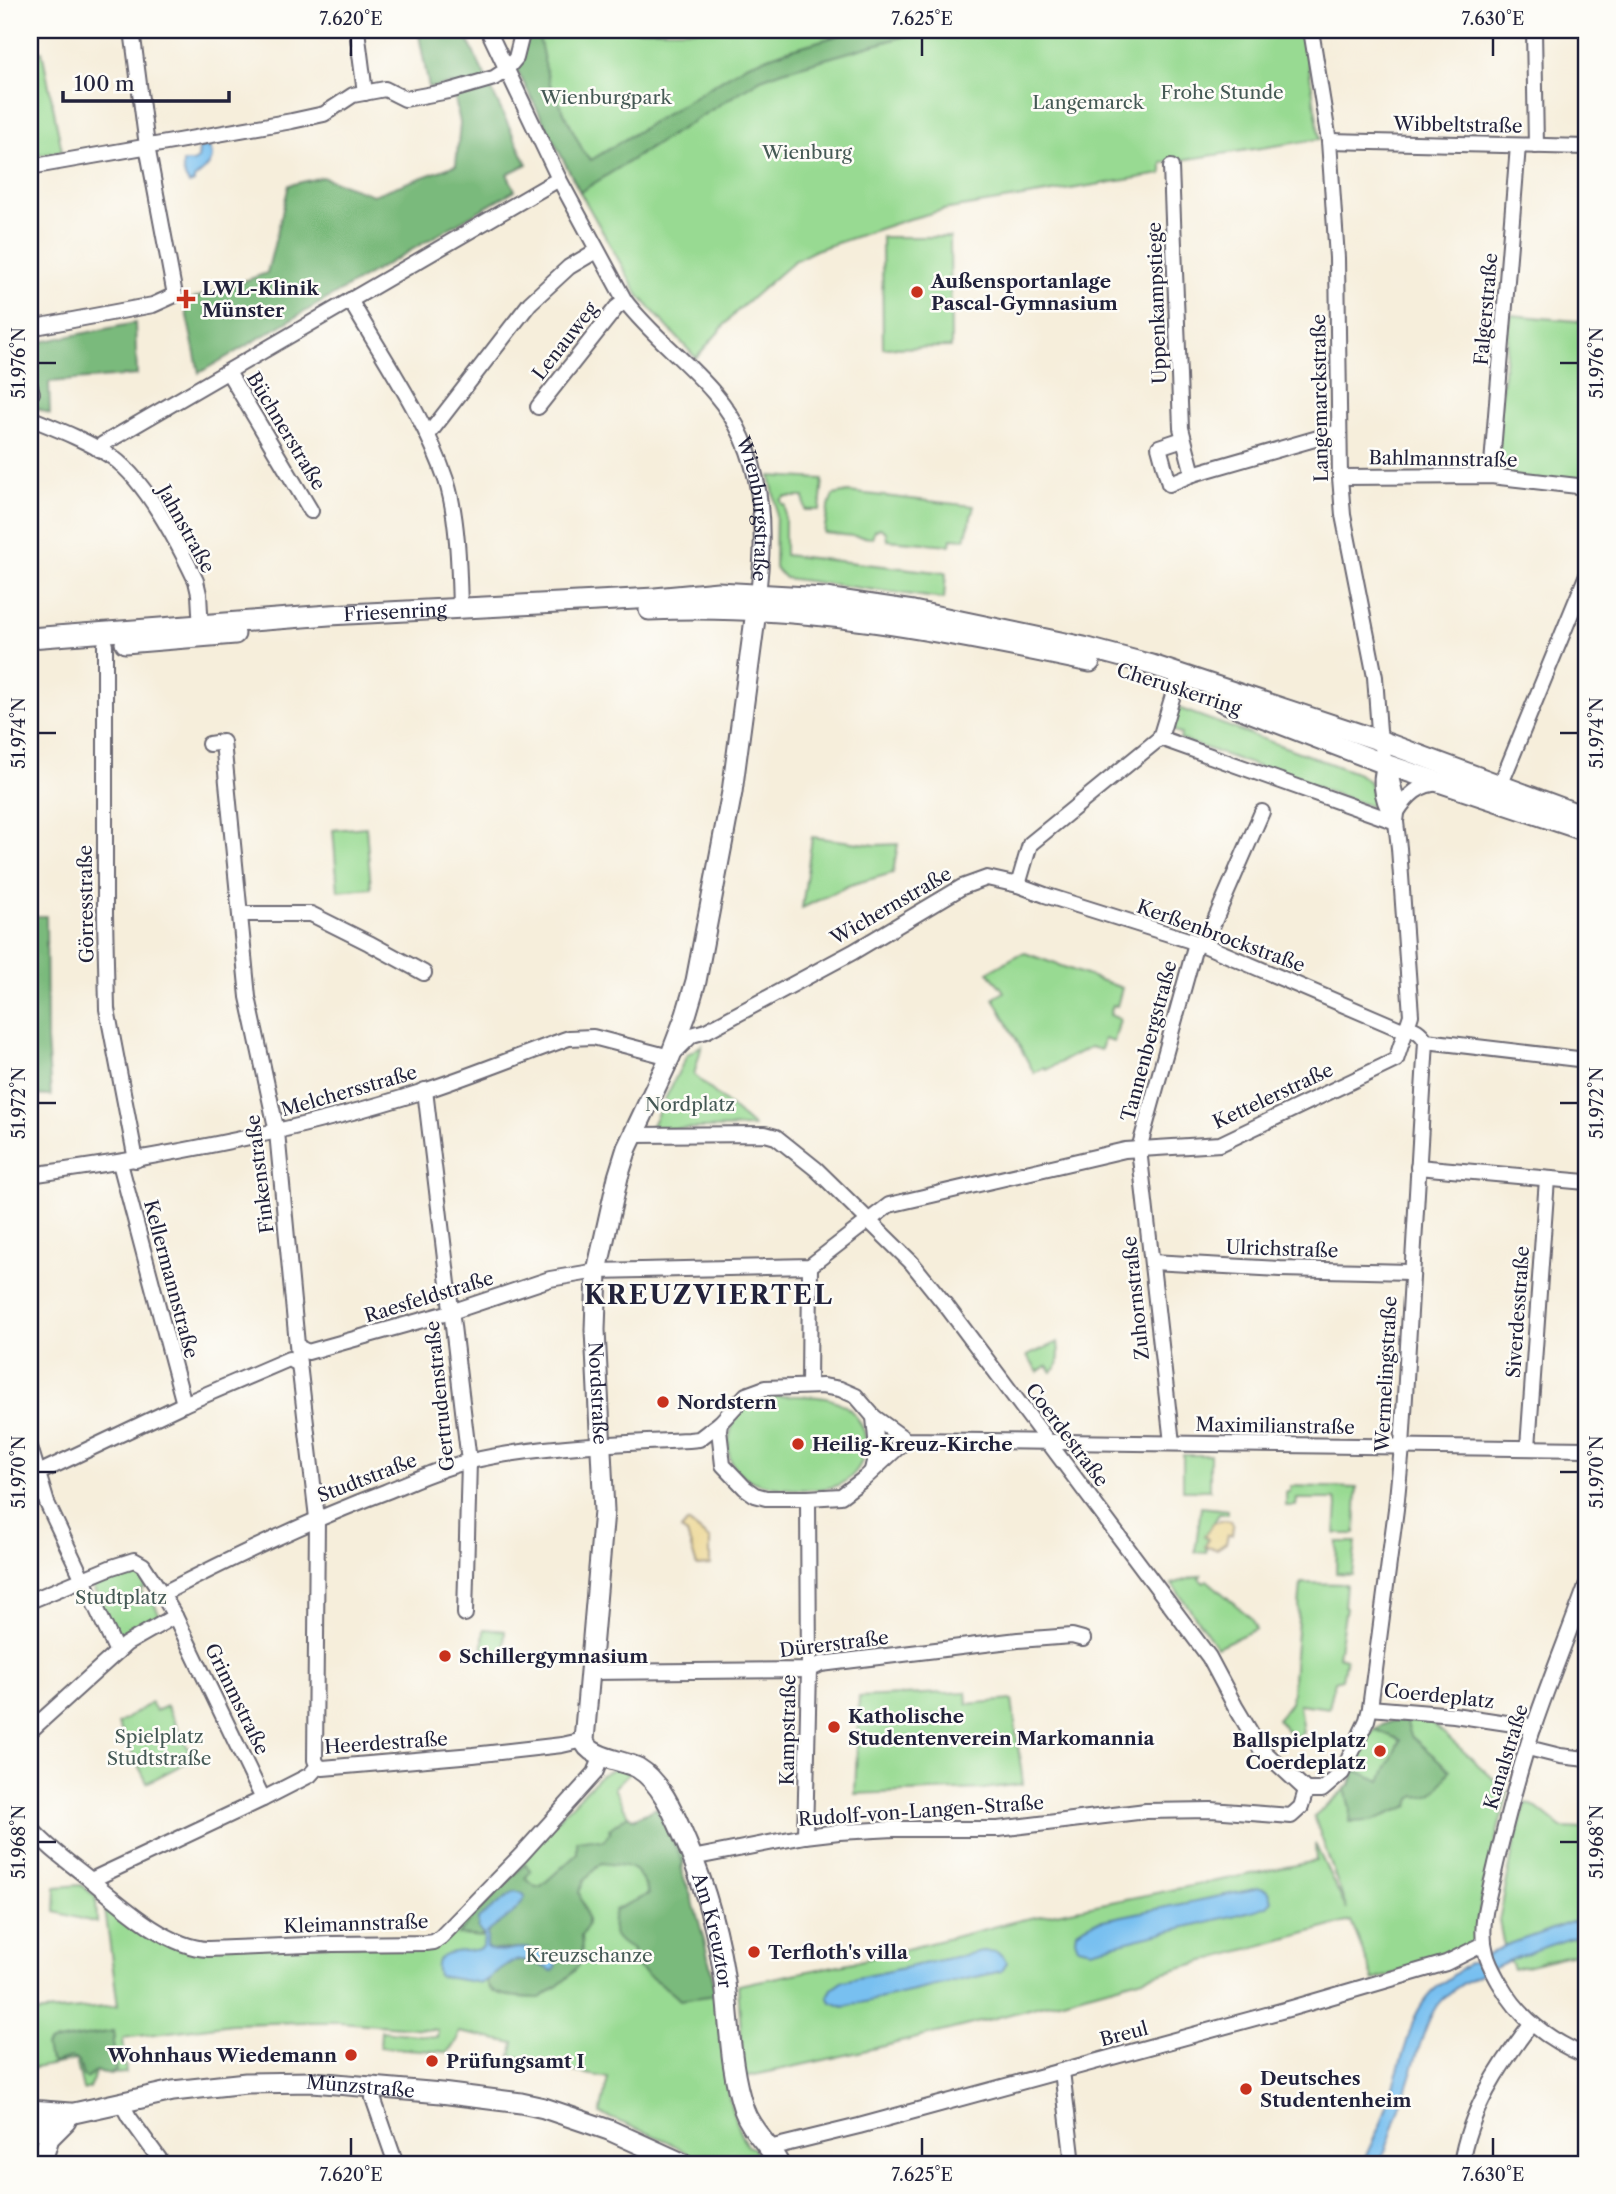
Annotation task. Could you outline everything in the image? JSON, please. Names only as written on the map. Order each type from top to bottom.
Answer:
[{"type":"main road","name":"Friesenring","points":[[30,649],[105,645],[201,631],[460,608],[718,592],[757,602]]},
{"type":"main road","name":"Cheruskerring","points":[[757,602],[825,598],[913,611],[1121,656],[1381,741],[1586,817]]},
{"type":"main road","name":"Friesenring","points":[[30,638],[657,610],[757,602]]},
{"type":"main road","name":"Cheruskerring","points":[[757,602],[958,634],[1120,668],[1176,685],[1385,764],[1586,831]]},
{"type":"main road","name":"Wienburgstraße","points":[[670,1057],[686,1015],[705,940],[732,792],[757,602]]},
{"type":"main road","name":"Nordstraße","points":[[584,1740],[604,1511],[595,1330],[597,1271],[618,1177],[632,1135],[670,1057]]},
{"type":"main road","name":"Am Kreuztor","points":[[584,1740],[588,1749],[634,1766],[651,1778],[669,1807],[692,1858],[721,1954],[733,2060],[741,2100],[747,2119],[775,2159]]},
{"type":"main road","name":"Münzstraße","points":[[30,2133],[74,2113],[173,2091],[287,2081],[498,2099],[544,2108],[620,2134],[684,2164]]},
{"type":"main road","points":[[30,2110],[74,2113]]},
{"type":"main road","points":[[41,2164],[49,2138],[74,2113]]},
{"type":"street","points":[[30,328],[85,311],[153,305],[175,295],[147,146],[132,30]]},
{"type":"street","points":[[357,30],[365,93]]},
{"type":"street","name":"Wienburgstraße","points":[[488,30],[559,179],[625,300],[636,315],[714,393],[738,428],[757,475],[760,498],[761,544],[757,602]]},
{"type":"street","points":[[30,167],[303,119],[324,114],[353,95],[385,89],[405,99],[449,91],[495,78],[506,71],[516,58],[523,30]]},
{"type":"street","name":"Langemarckstraße","points":[[1311,30],[1329,141],[1337,258],[1340,477],[1343,515],[1375,677],[1377,715],[1385,764],[1395,789],[1411,1015],[1408,1027]]},
{"type":"street","points":[[1534,30],[1536,146]]},
{"type":"street","name":"Wibbeltstraße","points":[[1329,141],[1586,147]]},
{"type":"street","name":"Falgerstraße","points":[[1492,476],[1518,146]]},
{"type":"street","name":"Uppenkampstiege","points":[[1171,167],[1183,439],[1194,474]]},
{"type":"street","points":[[98,449],[103,443],[559,179]]},
{"type":"street","points":[[428,435],[530,303],[569,267],[596,251]]},
{"type":"street","points":[[350,300],[428,435],[447,483],[456,536],[460,608]]},
{"type":"street","name":"Lenauweg","points":[[538,407],[625,300]]},
{"type":"street","name":"Büchnerstraße","points":[[228,372],[311,511]]},
{"type":"street","name":"Jahnstraße","points":[[30,418],[114,458],[137,482],[156,508],[196,581],[201,631]]},
{"type":"street","points":[[1183,439],[1159,447],[1170,484],[1194,474],[1339,432]]},
{"type":"street","name":"Bahlmannstraße","points":[[1340,477],[1492,476],[1586,487]]},
{"type":"street","points":[[1500,786],[1586,577]]},
{"type":"street","name":"Görresstraße","points":[[105,645],[107,1009],[136,1160]]},
{"type":"street","points":[[1018,885],[1030,844],[1160,738],[1176,685]]},
{"type":"street","points":[[1160,738],[1397,817],[1408,797],[1418,788],[1427,784],[1447,784]]},
{"type":"street","name":"Finkenstraße","points":[[222,742],[248,997],[277,1132],[317,1518],[317,1766]]},
{"type":"street","name":"Tannenbergstraße","points":[[1139,1149],[1200,944],[1262,812]]},
{"type":"street","name":"Wichernstraße","points":[[670,1057],[692,1035],[706,1031],[853,952],[965,885],[987,878],[1018,885]]},
{"type":"street","name":"Kerßenbrockstraße","points":[[1018,885],[1200,944],[1400,1029],[1408,1027]]},
{"type":"street","points":[[240,914],[312,914],[424,973]]},
{"type":"street","points":[[1408,1027],[1421,1032],[1426,1041],[1586,1060]]},
{"type":"street","name":"Kettelerstraße","points":[[868,1220],[889,1205],[1112,1153],[1220,1144],[1396,1060],[1408,1027]]},
{"type":"street","name":"Melchersstraße","points":[[30,1175],[120,1163],[277,1132],[425,1090],[569,1038],[593,1037],[670,1057]]},
{"type":"street","name":"Wermelingstraße","points":[[1370,1708],[1402,1447],[1426,1041]]},
{"type":"street","name":"Gertrudenstraße","points":[[425,1090],[469,1461],[465,1614]]},
{"type":"street","name":"Coerdestraße","points":[[632,1135],[763,1134],[776,1137],[808,1161],[911,1262],[1209,1657],[1260,1748],[1306,1790]]},
{"type":"street","name":"Zuhornstraße","points":[[1139,1149],[1172,1443]]},
{"type":"street","name":"Kellermannstraße","points":[[120,1163],[184,1404]]},
{"type":"street","points":[[1418,1167],[1586,1182]]},
{"type":"street","name":"Siverdesstraße","points":[[1528,1447],[1547,1179]]},
{"type":"street","points":[[809,1386],[810,1266],[868,1220]]},
{"type":"street","name":"Ulrichstraße","points":[[1152,1262],[1411,1272]]},
{"type":"street","name":"Raesfeldstraße","points":[[34,1475],[184,1404],[298,1355],[451,1312],[550,1279],[597,1271],[810,1266]]},
{"type":"street","points":[[809,1386],[840,1389],[856,1396],[874,1417],[906,1440],[841,1496],[808,1499],[766,1498],[745,1488],[723,1465],[720,1423],[746,1395],[757,1390],[809,1386]]},
{"type":"street","points":[[872,1470],[877,1449],[874,1417]]},
{"type":"street","name":"Studtstraße","points":[[162,1594],[317,1518],[469,1461],[600,1444],[699,1439],[720,1423]]},
{"type":"street","name":"Maximilianstraße","points":[[906,1440],[1586,1449]]},
{"type":"street","points":[[30,1447],[34,1475],[117,1652]]},
{"type":"street","name":"Kampstraße","points":[[805,1836],[809,1670],[808,1499]]},
{"type":"street","points":[[30,1601],[134,1560],[144,1565],[175,1616],[136,1637],[117,1652],[30,1731]]},
{"type":"street","name":"Kanalstraße","points":[[1485,1950],[1484,1924],[1509,1813],[1534,1727],[1586,1586]]},
{"type":"street","name":"Grimmstraße","points":[[175,1616],[263,1799]]},
{"type":"street","name":"Dürerstraße","points":[[588,1672],[809,1670],[821,1664],[1018,1640],[1072,1636],[1083,1639]]},
{"type":"street","name":"Coerdeplatz","points":[[1306,1790],[1322,1790],[1342,1773],[1370,1708],[1454,1714],[1534,1727]]},
{"type":"street","name":"Heerdestraße","points":[[91,1880],[306,1778],[317,1766],[323,1768],[472,1755],[584,1740]]},
{"type":"street","points":[[1528,1748],[1586,1759]]},
{"type":"street","name":"Kleimannstraße","points":[[30,1827],[47,1846],[132,1914],[197,1949],[434,1942],[521,1855],[596,1773],[602,1756]]},
{"type":"street","name":"Rudolf-von-Langen-Straße","points":[[692,1858],[805,1836],[894,1829],[998,1829],[1146,1811],[1211,1810],[1291,1816],[1301,1807],[1306,1790]]},
{"type":"street","points":[[1485,1950],[1492,1969],[1511,2000],[1531,2024],[1586,2056]]},
{"type":"street","name":"Breul","points":[[775,2159],[859,2126],[1292,2008],[1485,1950]]},
{"type":"street","points":[[1461,2164],[1468,2130],[1477,2110],[1507,2056],[1531,2024]]},
{"type":"street","points":[[1062,2071],[1073,2164]]},
{"type":"street","points":[[373,2087],[373,2098],[396,2164]]},
{"type":"street","points":[[121,2102],[163,2164]]},
{"type":"green space","points":[[418,30],[463,30],[527,164],[507,174],[515,190],[199,373],[184,302],[267,273],[289,185],[322,177],[373,195],[456,165],[460,123],[452,84],[429,88]]},
{"type":"green space","points":[[530,30],[1303,30],[1320,139],[1162,163],[1162,174],[943,210],[816,250],[794,261],[735,313],[696,358],[639,296],[580,192],[517,70]]},
{"type":"green space","points":[[530,30],[538,33],[549,82],[584,153],[591,160],[746,65],[857,30],[927,30],[761,79],[580,192],[517,70]]},
{"type":"green space","points":[[42,51],[62,151],[30,157],[30,53]]},
{"type":"green space","name":"Außensportanlage Pascal-Gymnasium","points":[[882,237],[950,237],[951,347],[883,348]]},
{"type":"green space","points":[[1511,315],[1586,322],[1586,487],[1491,476]]},
{"type":"green space","points":[[135,323],[137,375],[49,382],[50,414],[30,405],[30,344]]},
{"type":"green space","points":[[770,476],[823,479],[820,510],[805,510],[804,497],[785,497],[781,500],[785,505],[785,555],[946,573],[944,599],[785,578],[775,568],[776,505]]},
{"type":"green space","points":[[848,492],[974,506],[965,539],[951,538],[950,545],[887,540],[886,532],[880,528],[874,531],[872,538],[824,533],[833,495]]},
{"type":"green space","points":[[1178,708],[1359,774],[1370,782],[1375,808],[1180,739],[1181,734],[1173,730]]},
{"type":"green space","points":[[366,827],[371,888],[338,891],[333,830]]},
{"type":"green space","points":[[812,837],[876,845],[898,844],[893,873],[850,885],[802,908]]},
{"type":"green space","points":[[30,916],[46,916],[47,1040],[51,1096],[30,1095]]},
{"type":"green space","points":[[1025,953],[1122,988],[1117,1006],[1113,1005],[1110,1015],[1120,1019],[1114,1042],[1104,1039],[1101,1050],[1090,1047],[1046,1070],[1044,1067],[1034,1073],[994,998],[1004,992],[988,972]]},
{"type":"green space","name":"Nordplatz","points":[[702,1045],[694,1075],[754,1127],[650,1129],[687,1055]]},
{"type":"green space","points":[[1058,1342],[1059,1358],[1055,1369],[1052,1372],[1047,1366],[1038,1372],[1027,1356]]},
{"type":"green space","points":[[778,1396],[813,1396],[834,1400],[852,1411],[863,1428],[866,1443],[861,1463],[851,1477],[841,1484],[827,1488],[790,1489],[754,1482],[737,1470],[729,1456],[728,1448],[737,1417],[751,1403]]},
{"type":"green space","points":[[1183,1455],[1210,1455],[1210,1490],[1183,1490]]},
{"type":"green space","points":[[1290,1486],[1357,1488],[1355,1534],[1335,1534],[1335,1499],[1297,1499],[1296,1506],[1286,1506],[1286,1492],[1290,1492]]},
{"type":"green space","points":[[1201,1507],[1228,1510],[1228,1514],[1219,1514],[1205,1537],[1208,1539],[1206,1553],[1195,1552]]},
{"type":"green space","points":[[1337,1542],[1356,1542],[1352,1574],[1336,1573]]},
{"type":"green space","name":"Studtplatz","points":[[134,1569],[146,1587],[141,1590],[145,1600],[151,1597],[160,1616],[115,1636],[92,1585]]},
{"type":"green space","points":[[1201,1575],[1199,1579],[1204,1583],[1207,1580],[1251,1618],[1256,1629],[1217,1647],[1172,1584]]},
{"type":"green space","points":[[1301,1583],[1346,1584],[1346,1608],[1338,1656],[1346,1658],[1342,1679],[1335,1681],[1329,1708],[1299,1704],[1303,1733],[1294,1738],[1277,1719],[1291,1703]]},
{"type":"green space","points":[[484,1629],[505,1631],[503,1661],[482,1659]]},
{"type":"green space","points":[[966,1692],[967,1704],[1012,1700],[1023,1784],[983,1789],[855,1794],[859,1697]]},
{"type":"green space","name":"Spielplatz Studtstraße","points":[[151,1703],[156,1711],[167,1706],[193,1759],[147,1783],[118,1724]]},
{"type":"green space","points":[[1426,1717],[1508,1792],[1484,1884],[1474,1948],[1374,1980],[1351,1921],[973,2024],[744,2077],[738,1985],[859,1961],[1021,1920],[1316,1861],[1315,1844],[1347,1910],[1314,1816],[1350,1786],[1358,1755],[1373,1731],[1396,1720]]},
{"type":"green space","points":[[1395,1720],[1406,1720],[1411,1736],[1450,1770],[1433,1793],[1416,1796],[1411,1799],[1409,1806],[1371,1821],[1349,1822],[1350,1809],[1345,1788],[1350,1786],[1355,1770],[1381,1781],[1400,1740],[1374,1729]]},
{"type":"green space","name":"Kreuzschanze","points":[[614,1768],[631,1771],[614,1788],[628,1815],[634,1819],[662,1806],[686,1857],[683,1865],[684,1879],[714,1981],[732,2111],[747,2146],[753,2148],[762,2164],[699,2164],[686,2152],[667,2141],[600,2114],[608,2078],[550,2067],[545,2062],[511,2056],[514,2043],[459,2032],[458,2041],[447,2052],[380,2047],[381,2031],[437,2037],[438,2030],[340,2022],[232,2024],[123,2038],[126,2073],[96,2071],[90,2088],[83,2090],[76,2060],[30,2069],[32,2013],[118,2006],[103,1894],[175,1943],[434,1946],[601,1775]]},
{"type":"green space","points":[[1526,1803],[1562,1828],[1586,1829],[1586,1951],[1514,1969],[1503,1942],[1499,1921],[1514,1845]]},
{"type":"green space","points":[[656,1808],[683,1862],[682,1875],[701,1927],[716,1995],[680,2000],[633,1963],[633,1950],[615,1935],[613,1918],[615,1910],[649,1894],[640,1877],[631,1868],[601,1863],[585,1879],[579,1892],[587,1925],[581,1936],[580,1961],[572,1974],[540,1998],[509,1996],[489,1987],[486,1981],[510,1963],[532,1962],[552,1971],[556,1960],[529,1949],[488,1948],[485,1939],[489,1930],[478,1928],[484,1937],[458,1935],[473,1917],[525,1864],[531,1871],[525,1878],[536,1887],[541,1886],[577,1854],[577,1841],[603,1841],[611,1831],[609,1829],[628,1815],[634,1819]]},
{"type":"green space","points":[[81,1885],[96,1897],[97,1923],[55,1912],[56,1887]]},
{"type":"green space","points":[[114,2031],[116,2071],[111,2074],[95,2071],[86,2079],[79,2061],[71,2058],[53,2063],[48,2056],[46,2046],[51,2042]]},
{"type":"sand","points":[[1230,1521],[1233,1527],[1232,1535],[1228,1535],[1226,1543],[1217,1549],[1205,1547],[1208,1539],[1204,1536],[1213,1523]]},
{"type":"sand","points":[[688,1522],[710,1540],[710,1565],[697,1566],[687,1534],[681,1530]]},
{"type":"water","points":[[204,146],[210,148],[211,162],[194,182],[189,184],[183,162],[198,159],[199,149]]},
{"type":"water","points":[[1259,1888],[1265,1889],[1271,1895],[1272,1901],[1256,1910],[1091,1950],[1078,1947],[1075,1939],[1076,1931],[1093,1922]]},
{"type":"water","points":[[515,1891],[525,1896],[522,1902],[487,1933],[487,1947],[498,1951],[519,1948],[539,1952],[556,1961],[555,1969],[552,1971],[520,1960],[507,1964],[481,1983],[438,1976],[439,1958],[445,1954],[483,1947],[484,1935],[478,1928],[478,1919]]},
{"type":"water","points":[[1586,1917],[1586,1934],[1486,1971],[1450,1993],[1438,2004],[1425,2031],[1386,2149],[1378,2164],[1362,2164],[1382,2121],[1414,2019],[1431,1992],[1469,1963],[1504,1946]]},
{"type":"water","points":[[982,1951],[1002,1956],[1007,1963],[1002,1971],[843,2007],[831,2002],[828,1996],[832,1989],[843,1981]]},
{"type":"place","name":"Außensportanlage Pascal-Gymnasium","points":[[917,292]]},
{"type":"place","name":"LWL-Klinik Münster","points":[[186,299]]},
{"type":"place","name":"Nordstern","points":[[663,1402]]},
{"type":"place","name":"Heilig-Kreuz-Kirche","points":[[798,1444]]},
{"type":"place","name":"Schillergymnasium","points":[[445,1656]]},
{"type":"place","name":"Katholische Studentenverein Markomannia","points":[[834,1727]]},
{"type":"place","name":"Ballspielplatz Coerdeplatz","points":[[1380,1751]]},
{"type":"place","name":"Terfloth's villa","points":[[754,1952]]},
{"type":"place","name":"Wohnhaus Wiedemann","points":[[351,2055]]},
{"type":"place","name":"Prüfungsamt I","points":[[432,2061]]},
{"type":"place","name":"Deutsches Studentenheim","points":[[1246,2089]]},
{"type":"district","name":"KREUZVIERTEL","points":[[709,1295]]},
{"type":"park label","name":"Frohe Stunde","points":[[1222,92]]},
{"type":"park label","name":"Wienburgpark","points":[[606,97]]},
{"type":"park label","name":"Langemarck","points":[[1088,102]]},
{"type":"park label","name":"Wienburg","points":[[807,152]]}]
